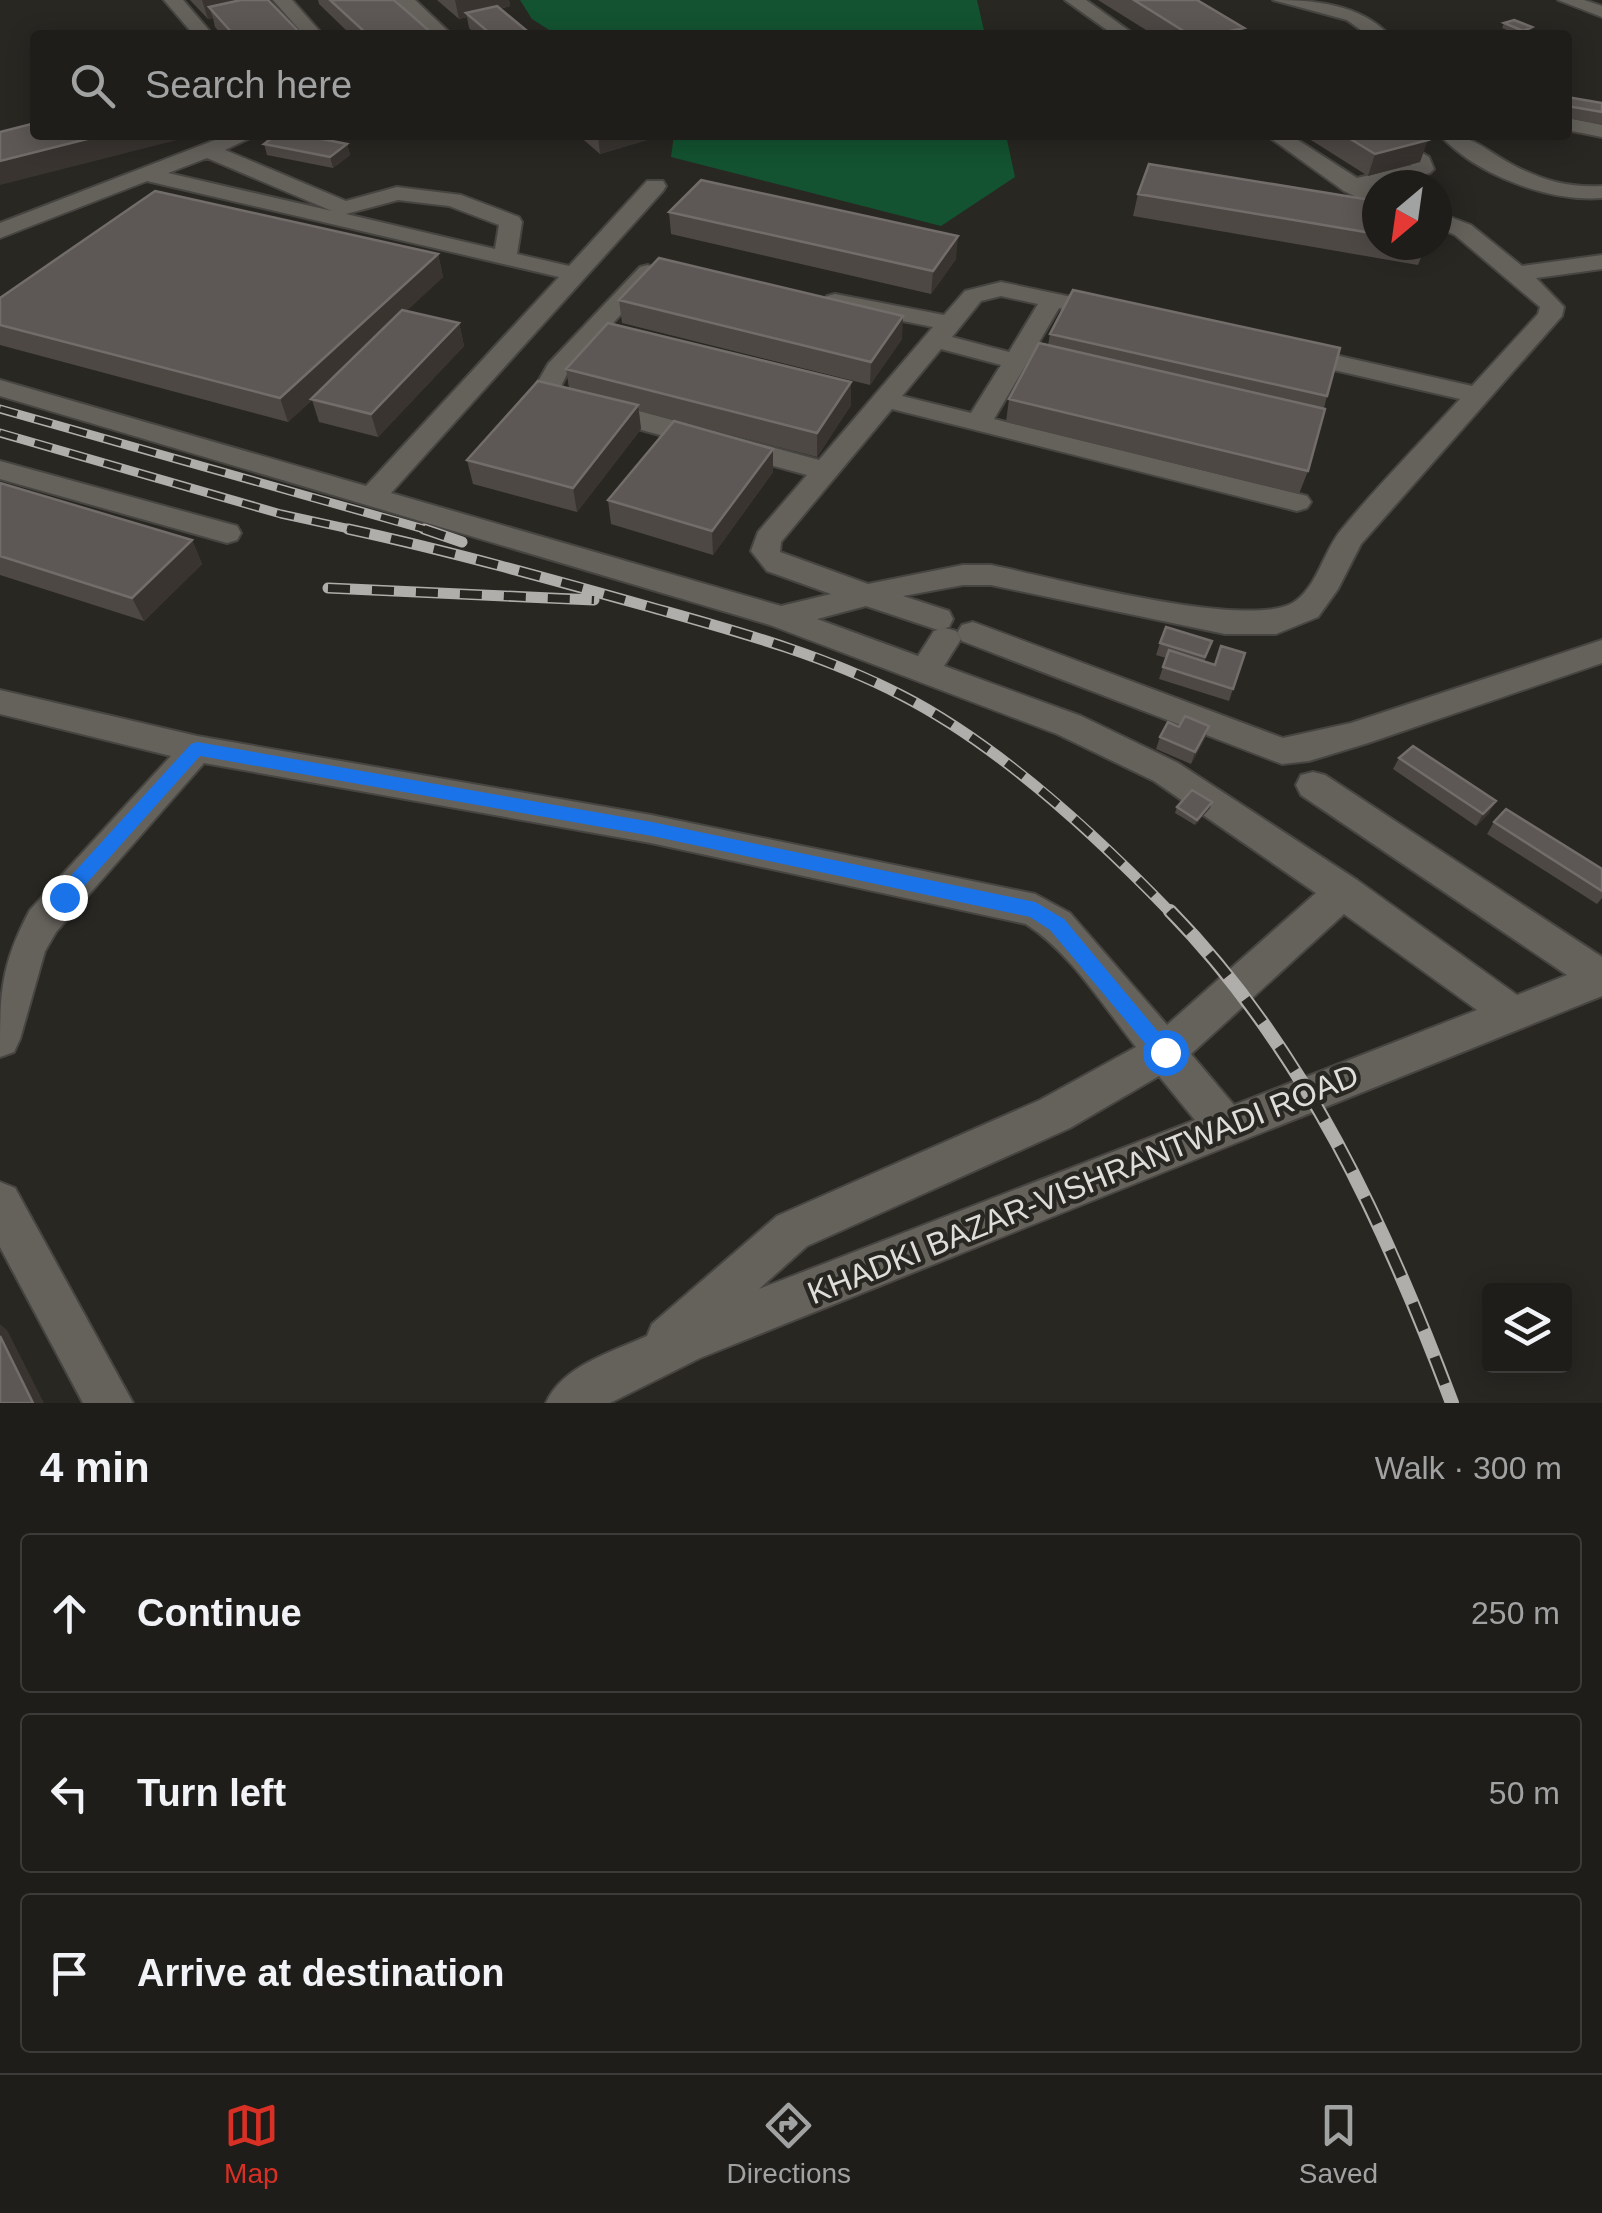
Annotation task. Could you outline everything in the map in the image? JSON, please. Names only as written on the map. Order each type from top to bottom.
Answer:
[{"type":"street","points":[[173,0],[200,30]]},
{"type":"street","points":[[282,0],[309,30]]},
{"type":"street","points":[[405,0],[437,30]]},
{"type":"street","points":[[1074,0],[1119,30]]},
{"type":"street","points":[[1282,0],[1353,16],[1373,30]]},
{"type":"street","points":[[1567,0],[1602,12]]},
{"type":"street","points":[[1572,125],[1602,131]]},
{"type":"street","points":[[0,231],[231,140]]},
{"type":"street","points":[[1283,140],[1362,192]]},
{"type":"street","points":[[1352,186],[1423,169],[1422,161],[1388,140]]},
{"type":"street","points":[[1459,140],[1540,187],[1576,194],[1602,192]]},
{"type":"street","points":[[204,149],[344,208],[397,194],[453,200],[492,212],[512,222],[506,258]]},
{"type":"street","points":[[145,174],[574,274],[638,256]]},
{"type":"street","points":[[655,186],[638,256],[548,387],[557,397],[577,404],[826,471]]},
{"type":"street","points":[[782,617],[963,575],[990,576],[1225,623],[1276,623],[1307,609],[1323,589],[1332,564],[1349,539],[1550,316],[1552,307],[1547,298],[1452,225]]},
{"type":"street","points":[[1517,274],[1602,262]]},
{"type":"street","points":[[374,496],[574,274]]},
{"type":"street","points":[[1131,316],[1001,289],[985,291],[963,305],[768,539],[766,557],[1282,751],[1309,748],[1356,734],[1602,651]]},
{"type":"street","points":[[811,297],[941,332],[1016,361]]},
{"type":"street","points":[[978,423],[1054,298]]},
{"type":"street","points":[[1267,348],[1480,396]]},
{"type":"street","points":[[0,388],[782,617],[1069,725],[1166,772],[1344,891],[1512,1014]]},
{"type":"street","points":[[886,400],[1297,502]]},
{"type":"street","points":[[0,470],[226,533]]},
{"type":"street","points":[[926,671],[952,630]]},
{"type":"street","points":[[1069,725],[1098,682]]},
{"type":"street","points":[[0,702],[197,749],[652,829],[1035,910],[1069,937],[1226,1127]]},
{"type":"street","points":[[0,1038],[22,960],[43,922],[197,749]]},
{"type":"street","points":[[1313,785],[1602,978]]},
{"type":"street","points":[[645,1360],[792,1230],[1055,1114],[1165,1052],[1344,891]]},
{"type":"street","name":"KHADKI BAZAR-VISHRANTWADI ROAD","points":[[570,1403],[590,1388],[645,1360],[1602,978]]},
{"type":"street","points":[[0,1202],[109,1403]]},
{"type":"green space","points":[[520,0],[977,0],[984,30],[549,30],[532,19]]},
{"type":"green space","points":[[673,140],[1007,140],[1015,177],[941,226],[671,157]]},
{"type":"building","points":[[241,0],[268,0],[297,30],[230,30],[209,7]]},
{"type":"building","points":[[330,0],[394,0],[428,30],[363,30]]},
{"type":"building","points":[[1134,0],[1197,0],[1244,28],[1235,30],[1182,30]]},
{"type":"building","points":[[497,6],[526,30],[486,30],[466,13]]},
{"type":"building","points":[[1514,20],[1532,27],[1521,30],[1504,23]]},
{"type":"building","points":[[1572,98],[1602,103],[1602,112],[1572,107]]},
{"type":"building","points":[[30,124],[30,140],[83,140],[0,161],[0,132]]},
{"type":"building","points":[[269,140],[327,140],[347,144],[330,157],[264,144]]},
{"type":"building","points":[[1352,140],[1428,140],[1375,154]]},
{"type":"building","points":[[1149,164],[1362,199],[1362,231],[1138,194]]},
{"type":"building","points":[[701,180],[958,236],[933,271],[669,212]]},
{"type":"building","points":[[155,191],[438,254],[280,398],[0,325],[0,298]]},
{"type":"building","points":[[659,258],[903,316],[871,362],[619,300]]},
{"type":"building","points":[[1073,290],[1340,348],[1327,396],[1050,334]]},
{"type":"building","points":[[402,310],[459,323],[371,414],[311,399]]},
{"type":"building","points":[[608,323],[851,382],[817,433],[566,369]]},
{"type":"building","points":[[1039,343],[1325,409],[1308,471],[1009,399]]},
{"type":"building","points":[[538,381],[638,405],[573,488],[467,460]]},
{"type":"building","points":[[674,421],[773,449],[712,531],[608,500]]},
{"type":"building","points":[[0,483],[192,540],[132,598],[0,556]]},
{"type":"building","points":[[1166,627],[1212,641],[1205,657],[1160,643]]},
{"type":"building","points":[[1221,646],[1245,653],[1233,689],[1163,667],[1169,650],[1215,665]]},
{"type":"building","points":[[1185,716],[1209,726],[1195,752],[1160,737],[1168,722],[1179,727]]},
{"type":"building","points":[[1413,746],[1496,801],[1483,814],[1399,758]]},
{"type":"building","points":[[1192,790],[1212,802],[1197,820],[1177,807]]},
{"type":"building","points":[[1506,809],[1602,869],[1602,891],[1494,822]]},
{"type":"building","points":[[0,1336],[33,1403],[0,1403]]},
{"type":"railway","points":[[0,409],[424,529]]},
{"type":"railway","points":[[0,433],[281,514],[359,531]]},
{"type":"railway","points":[[348,529],[714,625],[809,655],[871,680],[938,716],[1010,765],[1079,823],[1172,914]]},
{"type":"railway","points":[[424,529],[431,531]]},
{"type":"railway","points":[[424,529],[462,542]]},
{"type":"railway","points":[[328,588],[594,600]]},
{"type":"railway","points":[[1170,911],[1218,964],[1301,1080],[1369,1206],[1452,1403]]},
{"type":"route","points":[[64,897],[197,749],[652,829],[1035,910],[1057,924],[1081,950],[1165,1052]]}]
